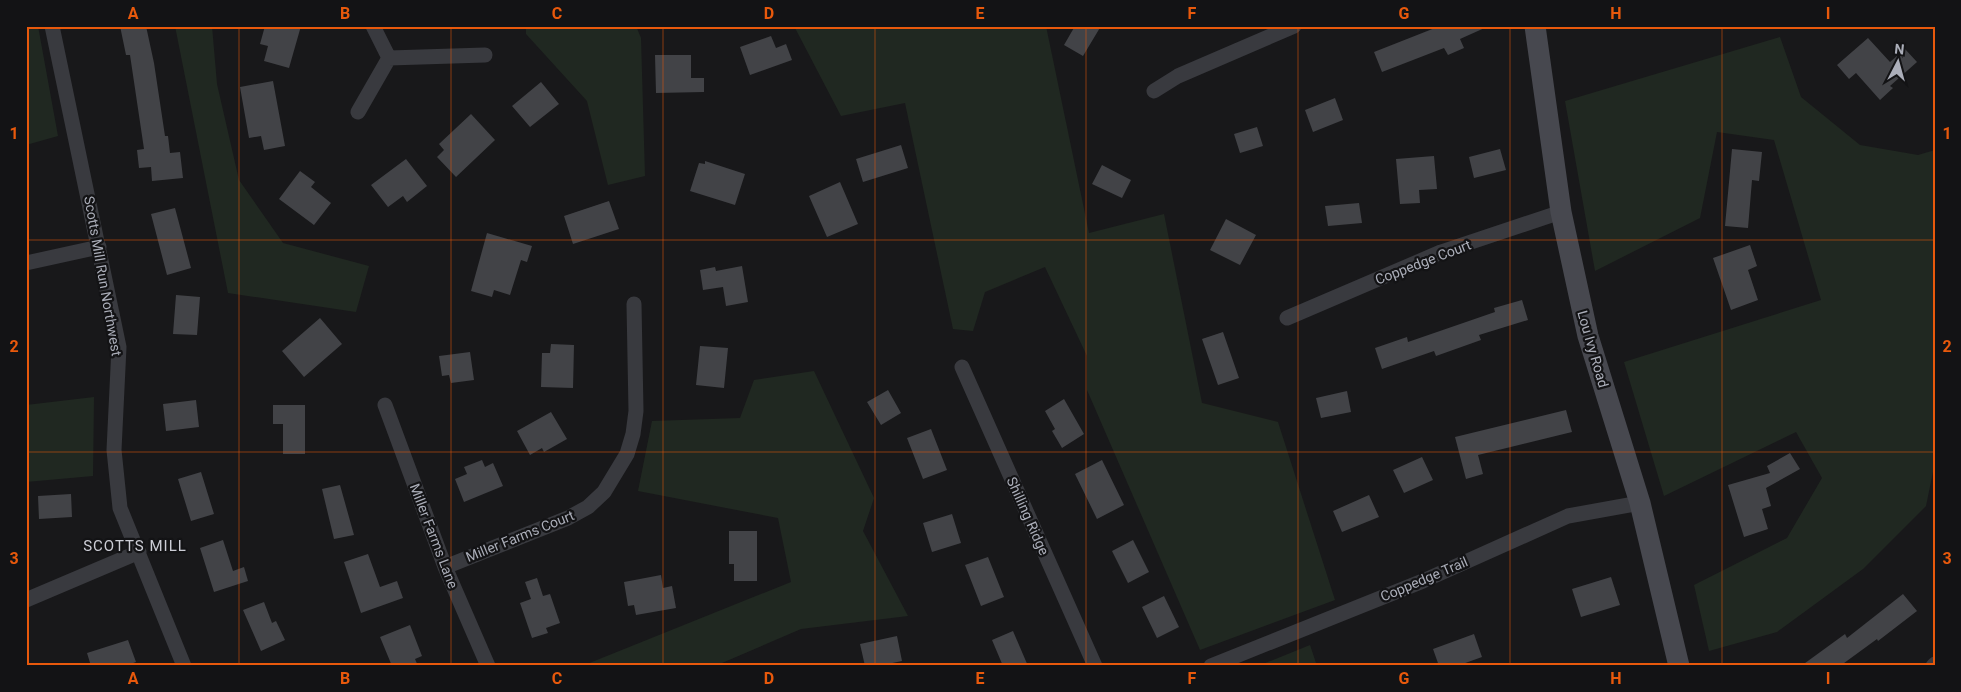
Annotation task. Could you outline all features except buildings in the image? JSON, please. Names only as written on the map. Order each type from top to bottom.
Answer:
[{"type":"street","name":"Scotts Mill Run Northwest","points":[[52,26],[100,247],[119,347],[114,450],[120,508],[184,666]]},
{"type":"street","points":[[373,26],[389,58]]},
{"type":"street","points":[[1154,91],[1178,76],[1294,26]]},
{"type":"street","name":"Lou Ivy Road","points":[[1536,26],[1561,212],[1588,336],[1640,503],[1679,666]]},
{"type":"street","points":[[389,58],[485,56]]},
{"type":"street","points":[[358,112],[389,58]]},
{"type":"street","name":"Coppedge Court","points":[[1287,318],[1441,252],[1561,212]]},
{"type":"street","points":[[26,262],[100,247]]},
{"type":"street","name":"Miller Farms Court","points":[[445,567],[568,518],[588,507],[604,492],[627,454],[633,434],[636,411],[634,304]]},
{"type":"street","name":"Shilling Ridge","points":[[962,367],[1095,666]]},
{"type":"street","name":"Miller Farms Lane","points":[[384,406],[445,567],[488,666]]},
{"type":"street","name":"Coppedge Trail","points":[[1211,666],[1423,581],[1568,516],[1640,503]]},
{"type":"street","points":[[26,600],[139,552]]},
{"type":"shaded area","points":[[26,26],[38,26],[58,136],[26,145]]},
{"type":"shaded area","points":[[175,26],[212,26],[217,84],[239,180],[283,243],[369,266],[356,312],[228,293]]},
{"type":"shaded area","points":[[526,26],[636,26],[641,38],[645,176],[608,185],[587,101],[526,34]]},
{"type":"shaded area","points":[[794,26],[1046,26],[1089,233],[1164,214],[1202,403],[1278,422],[1335,600],[1200,650],[1087,390],[1087,356],[1045,267],[985,292],[973,331],[953,329],[905,103],[841,116]]},
{"type":"shaded area","points":[[1780,37],[1801,97],[1860,145],[1918,155],[1935,150],[1935,462],[1926,506],[1863,569],[1777,632],[1709,651],[1694,585],[1787,538],[1822,478],[1796,432],[1664,496],[1624,362],[1821,300],[1774,140],[1717,132],[1700,218],[1595,271],[1565,101]]},
{"type":"shaded area","points":[[814,371],[874,498],[863,531],[908,616],[801,629],[715,666],[582,666],[791,582],[778,518],[638,491],[652,421],[740,418],[754,380]]},
{"type":"shaded area","points":[[94,397],[93,476],[26,482],[26,405]]},
{"type":"shaded area","points":[[1310,645],[1317,666],[1258,666]]},
{"type":"district","name":"SCOTTS MILL","points":[[135,546]]}]
